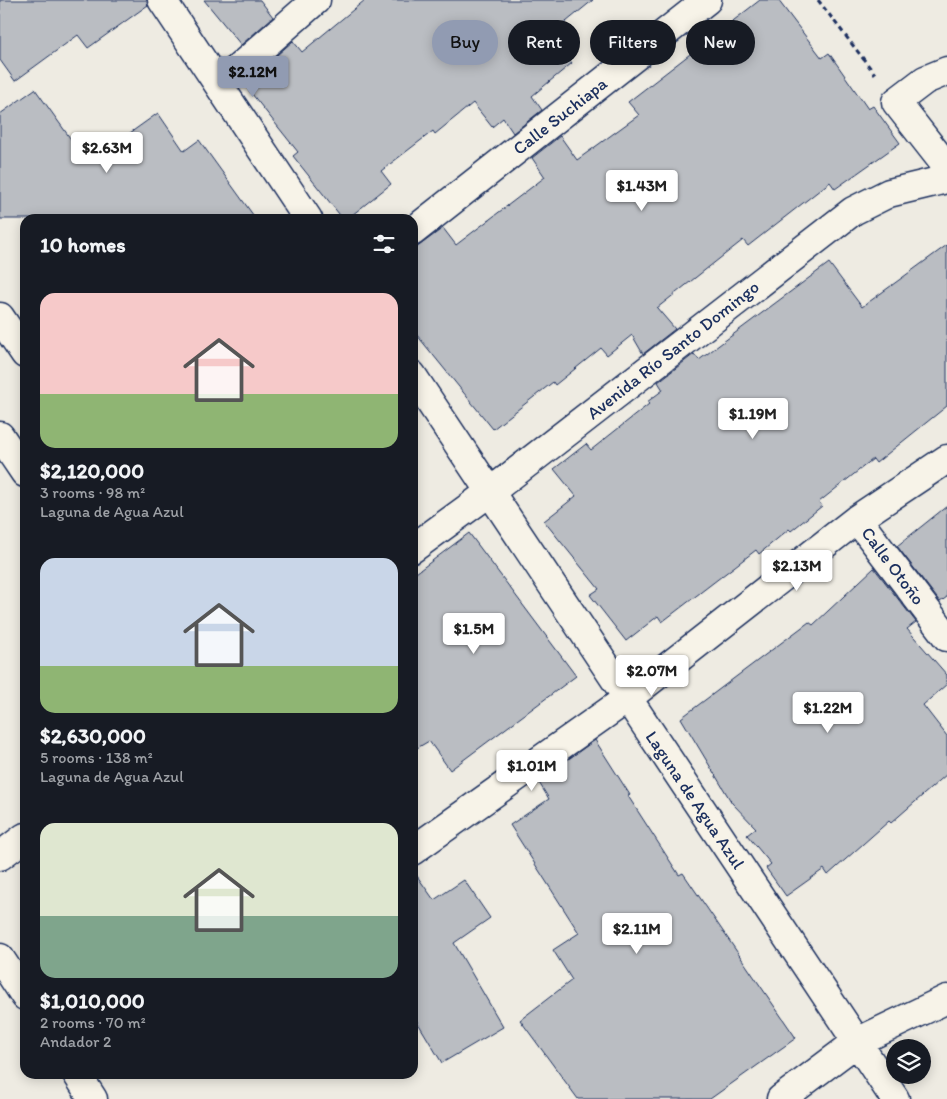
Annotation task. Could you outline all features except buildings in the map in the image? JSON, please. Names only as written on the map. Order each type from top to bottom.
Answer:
[{"type":"street","points":[[162,0],[305,214]]},
{"type":"street","points":[[219,85],[316,0]]},
{"type":"street","name":"Calle Suchiapa","points":[[418,227],[707,0]]},
{"type":"street","points":[[947,71],[925,80],[896,102],[947,167]]},
{"type":"street","name":"Avenida Río Santo Domingo","points":[[418,545],[490,492],[853,211],[889,193],[947,179]]},
{"type":"street","points":[[0,317],[20,347]]},
{"type":"street","name":"Laguna de Agua Azul","points":[[418,385],[895,1099]]},
{"type":"street","points":[[0,436],[20,466]]},
{"type":"street","points":[[418,847],[628,698],[857,519],[947,458]]},
{"type":"street","name":"Calle Otoño","points":[[857,519],[947,637]]},
{"type":"street","points":[[0,856],[20,841]]},
{"type":"street","points":[[0,958],[20,988]]},
{"type":"street","points":[[781,1099],[857,1042],[947,999]]},
{"type":"path","points":[[818,0],[896,102]]}]
